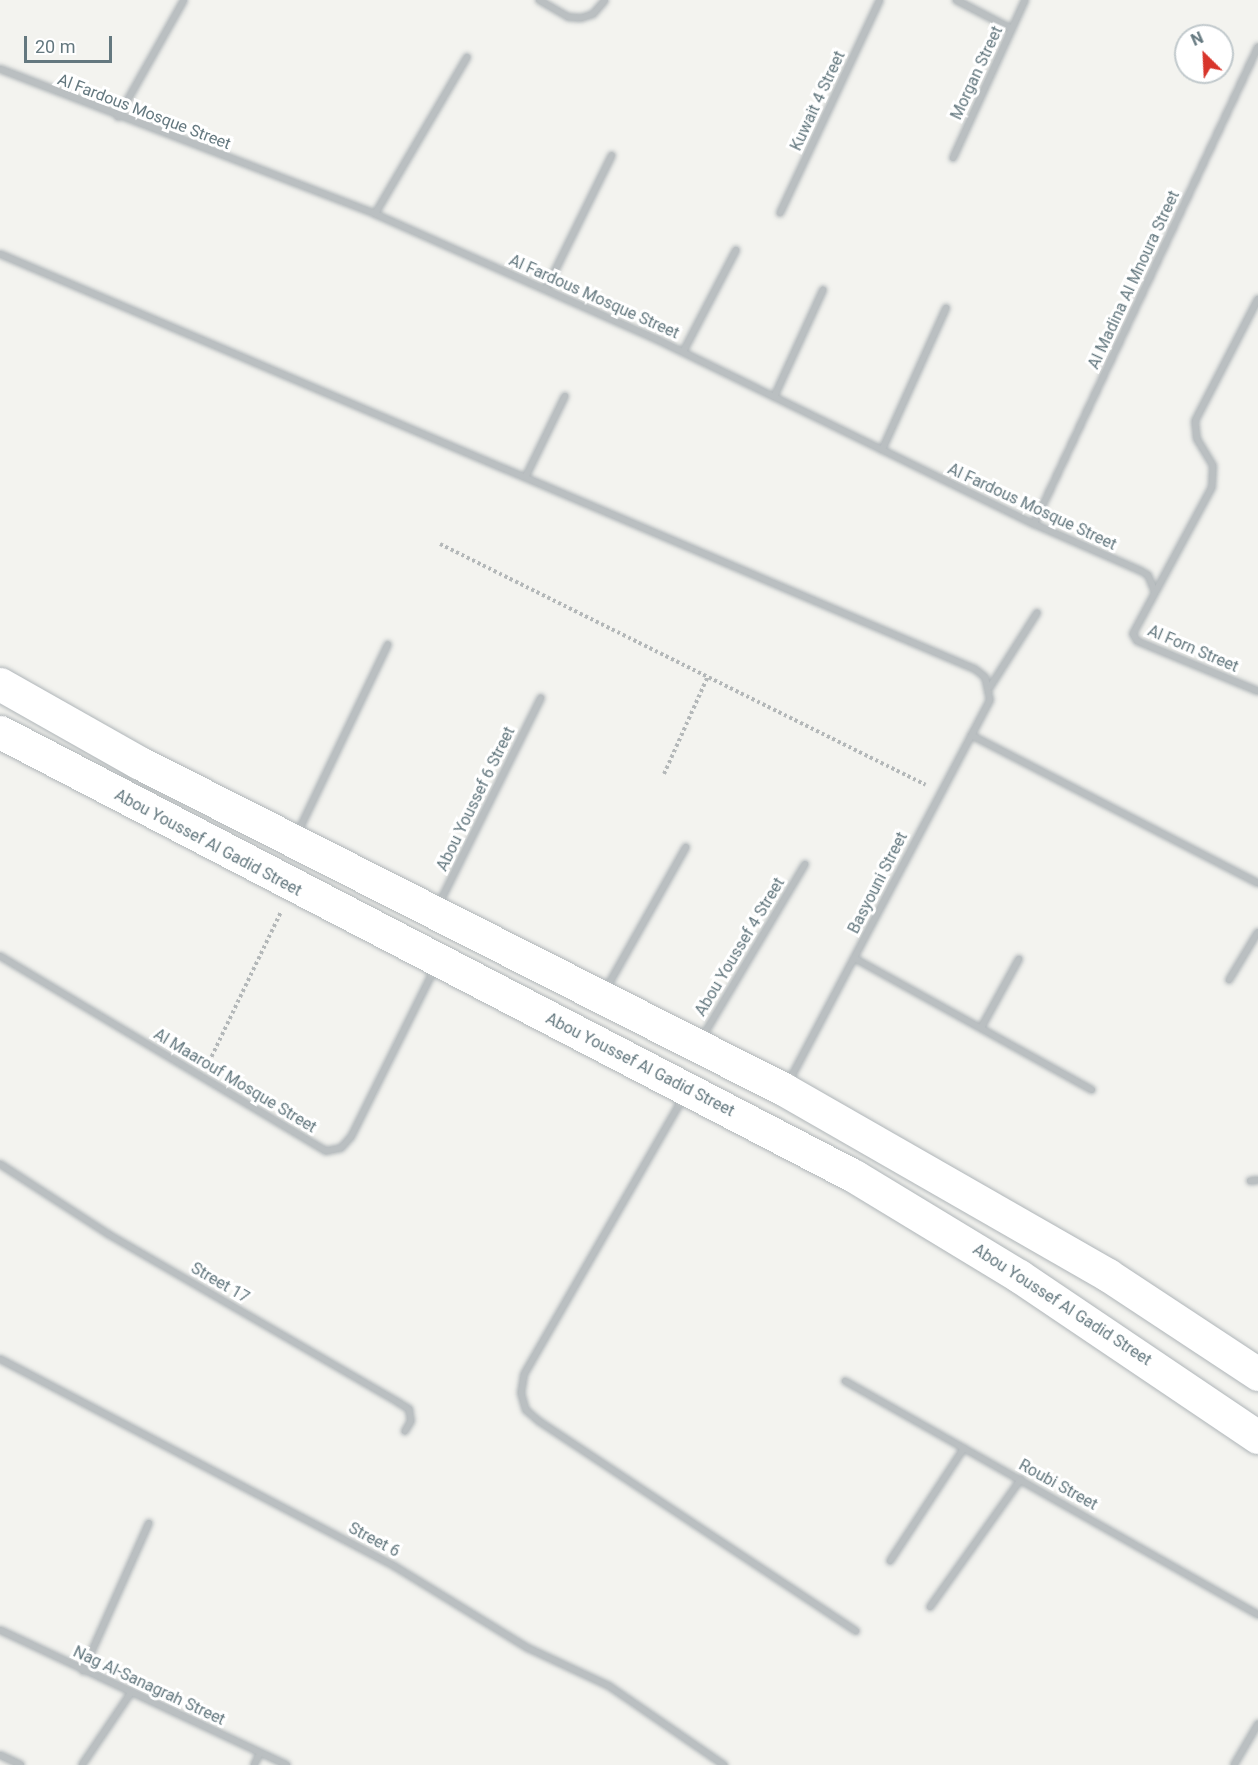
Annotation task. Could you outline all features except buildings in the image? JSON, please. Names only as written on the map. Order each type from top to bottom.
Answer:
[{"type":"street","points":[[118,117],[184,0]]},
{"type":"street","points":[[538,0],[568,17],[581,18],[604,3]]},
{"type":"street","name":"Kuwait 4 Street","points":[[780,213],[880,0]]},
{"type":"street","points":[[956,0],[1012,29]]},
{"type":"street","name":"Morgan Street","points":[[952,158],[1025,0]]},
{"type":"street","name":"Al Madina Al Mnoura Street","points":[[1034,524],[1258,47]]},
{"type":"street","points":[[375,214],[467,57]]},
{"type":"street","name":"Al Fardous Mosque Street","points":[[0,69],[118,117],[375,214],[546,289],[683,351],[1034,524],[1141,571],[1148,575],[1154,590]]},
{"type":"street","points":[[546,289],[612,155]]},
{"type":"street","points":[[683,351],[736,250]]},
{"type":"street","points":[[0,254],[975,669],[990,687]]},
{"type":"street","points":[[774,397],[823,290]]},
{"type":"street","points":[[1154,590],[1212,487],[1213,466],[1197,439],[1195,421],[1258,299]]},
{"type":"street","points":[[882,450],[946,308]]},
{"type":"street","points":[[526,476],[565,396]]},
{"type":"street","name":"Al Forn Street","points":[[1154,590],[1134,627],[1137,641],[1258,691]]},
{"type":"street","name":"Basyouni Street","points":[[785,1090],[990,700],[990,687],[1036,612]]},
{"type":"street","points":[[294,840],[388,644]]},
{"type":"street","points":[[0,684],[138,762],[785,1090],[1108,1275],[1258,1374]]},
{"type":"street","name":"Abou Youssef 6 Street","points":[[435,913],[541,698]]},
{"type":"street","name":"Abou Youssef Al Gadid Street","points":[[0,732],[293,887],[854,1176],[934,1223],[1150,1362],[1258,1437]]},
{"type":"street","points":[[971,735],[1258,882]]},
{"type":"street","points":[[120,797],[138,762]]},
{"type":"street","points":[[601,998],[686,847]]},
{"type":"street","name":"Abou Youssef 4 Street","points":[[698,1044],[805,864]]},
{"type":"street","points":[[1229,980],[1258,932]]},
{"type":"street","name":"Al Maarouf Mosque Street","points":[[0,956],[326,1151],[340,1148],[351,1137],[438,962]]},
{"type":"street","points":[[854,958],[1092,1090]]},
{"type":"street","points":[[981,1028],[1019,958]]},
{"type":"street","points":[[688,1090],[524,1375],[521,1393],[526,1410],[540,1422],[856,1631]]},
{"type":"street","name":"Street 17","points":[[0,1164],[108,1234],[409,1409],[411,1421],[405,1431]]},
{"type":"street","points":[[1250,1181],[1258,1180]]},
{"type":"street","name":"Street 6","points":[[0,1359],[394,1566],[528,1648],[609,1686],[724,1765]]},
{"type":"street","name":"Roubi Street","points":[[845,1381],[1258,1615]]},
{"type":"street","points":[[891,1560],[964,1448]]},
{"type":"street","points":[[930,1607],[1021,1479]]},
{"type":"street","points":[[83,1671],[149,1523]]},
{"type":"street","name":"Nag Al-Sanagrah Street","points":[[0,1630],[130,1694],[286,1765]]},
{"type":"street","points":[[82,1765],[130,1694]]},
{"type":"street","points":[[1234,1765],[1258,1724]]},
{"type":"street","points":[[254,1765],[261,1753]]},
{"type":"street","points":[[0,1755],[21,1765]]},
{"type":"path","points":[[440,544],[940,792]]},
{"type":"path","points":[[664,774],[708,676]]},
{"type":"path","points":[[202,1077],[293,887]]}]
